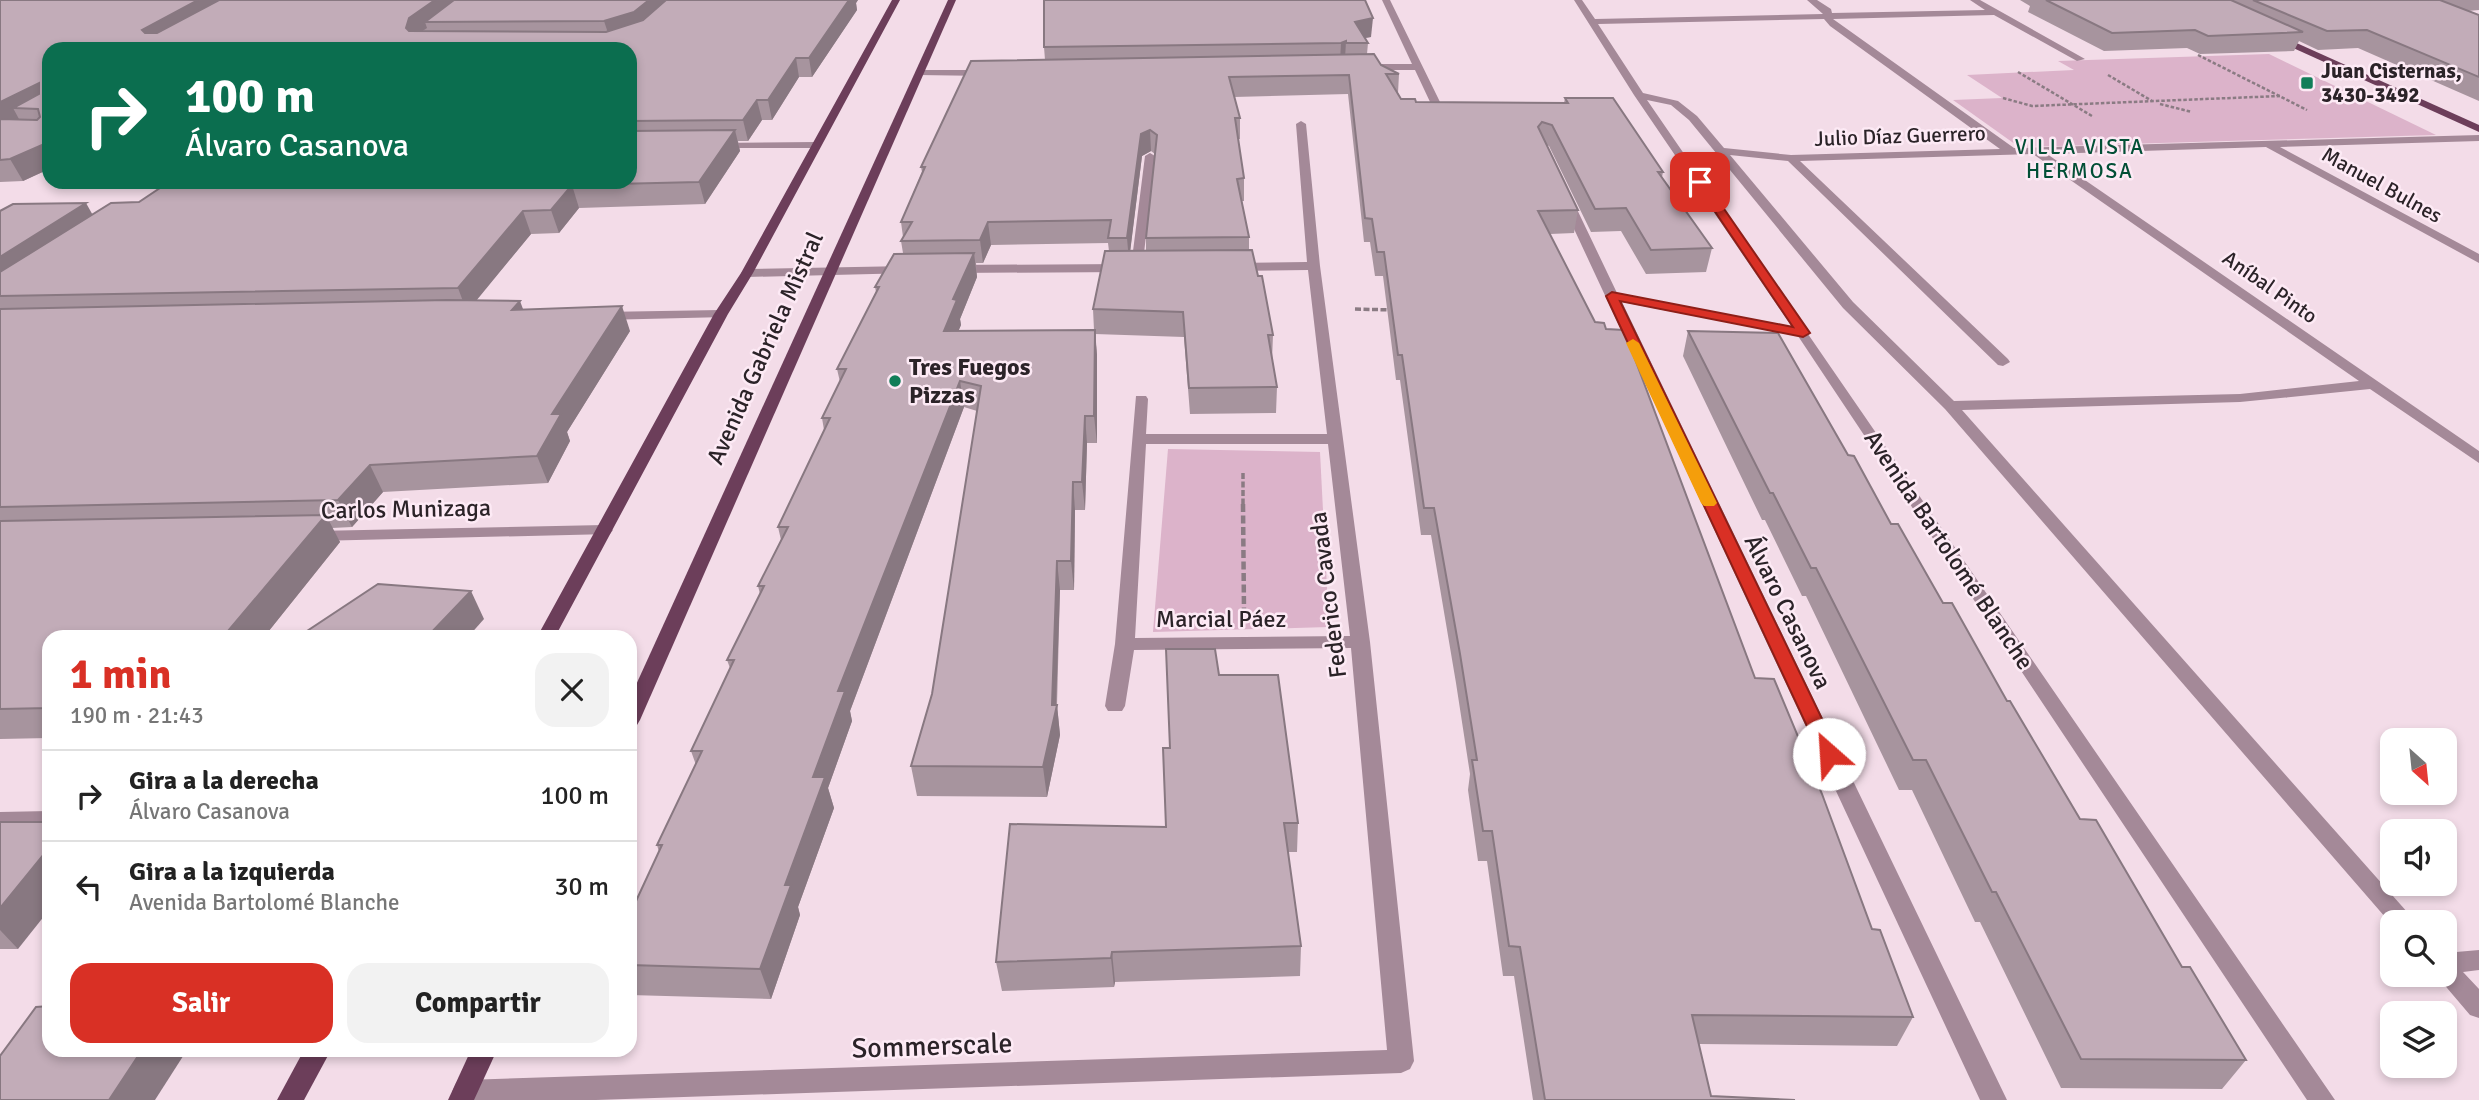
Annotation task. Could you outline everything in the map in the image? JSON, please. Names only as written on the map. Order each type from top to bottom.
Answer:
[{"type":"main road","name":"Avenida Gabriela Mistral","points":[[550,630],[721,314],[747,273],[896,0]]},
{"type":"main road","name":"Avenida Gabriela Mistral","points":[[637,704],[952,0]]},
{"type":"main road","points":[[2266,32],[2479,129]]},
{"type":"main road","points":[[290,1100],[314,1057]]},
{"type":"main road","points":[[463,1096],[481,1057]]},
{"type":"street","points":[[1386,0],[1435,102]]},
{"type":"street","name":"Avenida Bartolomé Blanche","points":[[1578,0],[1639,95],[2322,1100]]},
{"type":"street","points":[[1811,0],[1828,11],[1827,17]]},
{"type":"street","points":[[1974,0],[2080,59]]},
{"type":"street","points":[[1592,22],[1996,12]]},
{"type":"street","points":[[1827,17],[2012,152]]},
{"type":"street","points":[[1350,68],[1419,67]]},
{"type":"street","points":[[921,74],[1004,72]]},
{"type":"street","points":[[1639,95],[1674,103],[1693,118],[1848,305],[1950,406],[2393,910]]},
{"type":"street","name":"Federico Cavada","points":[[1301,124],[1314,266],[1360,642],[1401,1061]]},
{"type":"street","name":"Julio Díaz Guerrero","points":[[1721,151],[1791,158],[2479,138]]},
{"type":"street","name":"Manuel Bulnes","points":[[2267,144],[2479,259]]},
{"type":"street","points":[[710,146],[816,145]]},
{"type":"street","name":"Aníbal Pinto","points":[[2036,151],[2479,458]]},
{"type":"street","points":[[747,273],[1144,268],[1150,156]]},
{"type":"street","points":[[1791,158],[2003,362]]},
{"type":"street","name":"Álvaro Casanova","points":[[1559,184],[1994,1100]]},
{"type":"street","points":[[1219,267],[1314,266]]},
{"type":"street","points":[[1612,296],[1803,333]]},
{"type":"street","points":[[582,316],[721,314]]},
{"type":"street","points":[[1950,406],[2240,398],[2374,384]]},
{"type":"street","name":"Marcial Páez","points":[[1115,706],[1125,644],[1141,399]]},
{"type":"street","points":[[1138,439],[1334,439]]},
{"type":"street","name":"Carlos Munizaga","points":[[302,536],[604,530]]},
{"type":"street","name":"Marcial Páez","points":[[1125,644],[1360,642]]},
{"type":"street","points":[[0,821],[42,820]]},
{"type":"street","points":[[2457,962],[2479,960]]},
{"type":"street","points":[[2457,982],[2479,1007]]},
{"type":"street","name":"Sommerscale","points":[[463,1096],[1401,1061]]},
{"type":"path","points":[[2198,55],[2369,141]]},
{"type":"path","points":[[2080,59],[2153,102],[2203,115]]},
{"type":"path","points":[[2018,72],[2145,148]]},
{"type":"path","points":[[2003,98],[2032,106],[2280,96]]},
{"type":"path","points":[[1321,309],[1400,310]]},
{"type":"path","points":[[1243,439],[1244,643]]},
{"type":"shaded area","points":[[2269,54],[2436,135],[2019,147],[1953,100],[2002,98],[1967,75],[2074,70],[2058,61]]},
{"type":"shaded area","points":[[1168,449],[1320,452],[1329,627],[1153,632]]},
{"type":"building","points":[[0,0],[198,0],[142,30],[145,33],[157,33],[219,0],[435,0],[409,18],[406,28],[409,31],[606,32],[643,20],[666,0],[849,0],[809,58],[796,58],[768,100],[757,100],[743,120],[637,121],[637,42],[42,42],[42,145],[10,159],[0,160],[0,119],[37,120],[40,117],[38,109],[13,108],[39,94],[39,83],[0,102]]},
{"type":"building","points":[[454,0],[649,0],[634,12],[604,21],[425,22]]},
{"type":"building","points":[[1044,0],[1365,0],[1373,18],[1355,22],[1368,43],[1346,41],[1044,47]]},
{"type":"building","points":[[2046,0],[2231,0],[2303,32],[2208,36],[2195,30],[2112,33]]},
{"type":"building","points":[[2253,0],[2440,0],[2479,15],[2479,77],[2367,30],[2327,31]]},
{"type":"building","points":[[1374,54],[1381,65],[1399,74],[1386,74],[1401,99],[1415,99],[1416,102],[1568,103],[1565,98],[1613,98],[1663,172],[1658,172],[1712,248],[1651,250],[1626,208],[1595,209],[1552,125],[1542,122],[1538,127],[1578,210],[1538,211],[1595,322],[1604,323],[1606,329],[1624,330],[1755,678],[1774,679],[1822,794],[1872,929],[1880,930],[1913,1017],[1692,1015],[1711,1096],[1795,1100],[1545,1100],[1520,947],[1509,946],[1492,831],[1483,831],[1472,760],[1477,760],[1460,654],[1434,508],[1424,508],[1384,252],[1377,252],[1372,219],[1365,218],[1349,75],[1229,77],[1240,118],[1235,118],[1244,178],[1237,179],[1249,237],[1146,238],[1157,135],[1150,130],[1141,134],[1127,238],[1108,238],[1111,220],[988,222],[980,240],[901,241],[912,222],[901,222],[925,167],[921,167],[971,61]]},
{"type":"building","points":[[735,130],[699,182],[637,183],[637,131]]},
{"type":"building","points":[[158,189],[569,189],[551,210],[523,211],[458,288],[0,296],[0,272],[111,203],[139,202]]},
{"type":"building","points":[[86,203],[0,257],[0,211],[13,204]]},
{"type":"building","points":[[1252,250],[1258,276],[1262,276],[1273,335],[1268,335],[1277,387],[1189,388],[1183,312],[1093,309],[1105,251]]},
{"type":"building","points":[[974,253],[953,299],[957,300],[944,331],[1095,330],[1094,416],[1085,416],[1082,482],[1073,482],[1071,561],[1057,561],[1052,705],[1057,705],[1043,767],[911,766],[932,694],[981,386],[960,381],[838,691],[845,691],[813,777],[825,777],[785,885],[791,885],[760,969],[637,965],[637,899],[662,845],[657,845],[702,751],[691,751],[734,660],[727,660],[764,586],[758,586],[788,527],[778,527],[830,418],[822,418],[846,369],[837,369],[879,287],[875,287],[894,254]]},
{"type":"building","points":[[447,300],[520,301],[512,310],[622,306],[552,414],[561,414],[537,456],[370,465],[338,500],[0,507],[0,309]]},
{"type":"building","points":[[1688,331],[1778,333],[1848,455],[1854,456],[1891,524],[1898,524],[1943,603],[1952,603],[2007,701],[2010,701],[2080,819],[2096,820],[2182,967],[2190,967],[2246,1060],[2081,1059],[1996,892],[1992,892],[1926,760],[1913,760],[1816,568],[1811,568],[1773,493],[1770,493]]},
{"type":"building","points":[[326,515],[229,630],[42,630],[42,708],[0,709],[0,521]]},
{"type":"building","points":[[378,584],[471,591],[434,630],[309,630]]},
{"type":"building","points":[[1166,649],[1215,649],[1219,675],[1278,675],[1298,823],[1284,823],[1301,946],[1112,952],[1111,958],[996,962],[1010,824],[1166,827],[1163,748],[1170,748]]},
{"type":"building","points":[[0,822],[42,822],[42,857],[0,908]]},
{"type":"building","points":[[36,1007],[42,1007],[42,1057],[137,1057],[109,1100],[0,1100],[0,1056]]},
{"type":"slow traffic","points":[[1633,343],[1709,503]]},
{"type":"place","name":"Juan Cisternas, 3430-3492","points":[[2307,83]]},
{"type":"place","name":"Tres Fuegos Pizzas","points":[[895,381]]},
{"type":"district","name":"VILLA VISTA HERMOSA","points":[[2080,159]]},
{"type":"route","points":[[1700,182],[1803,333],[1612,296],[1829,754]]}]
